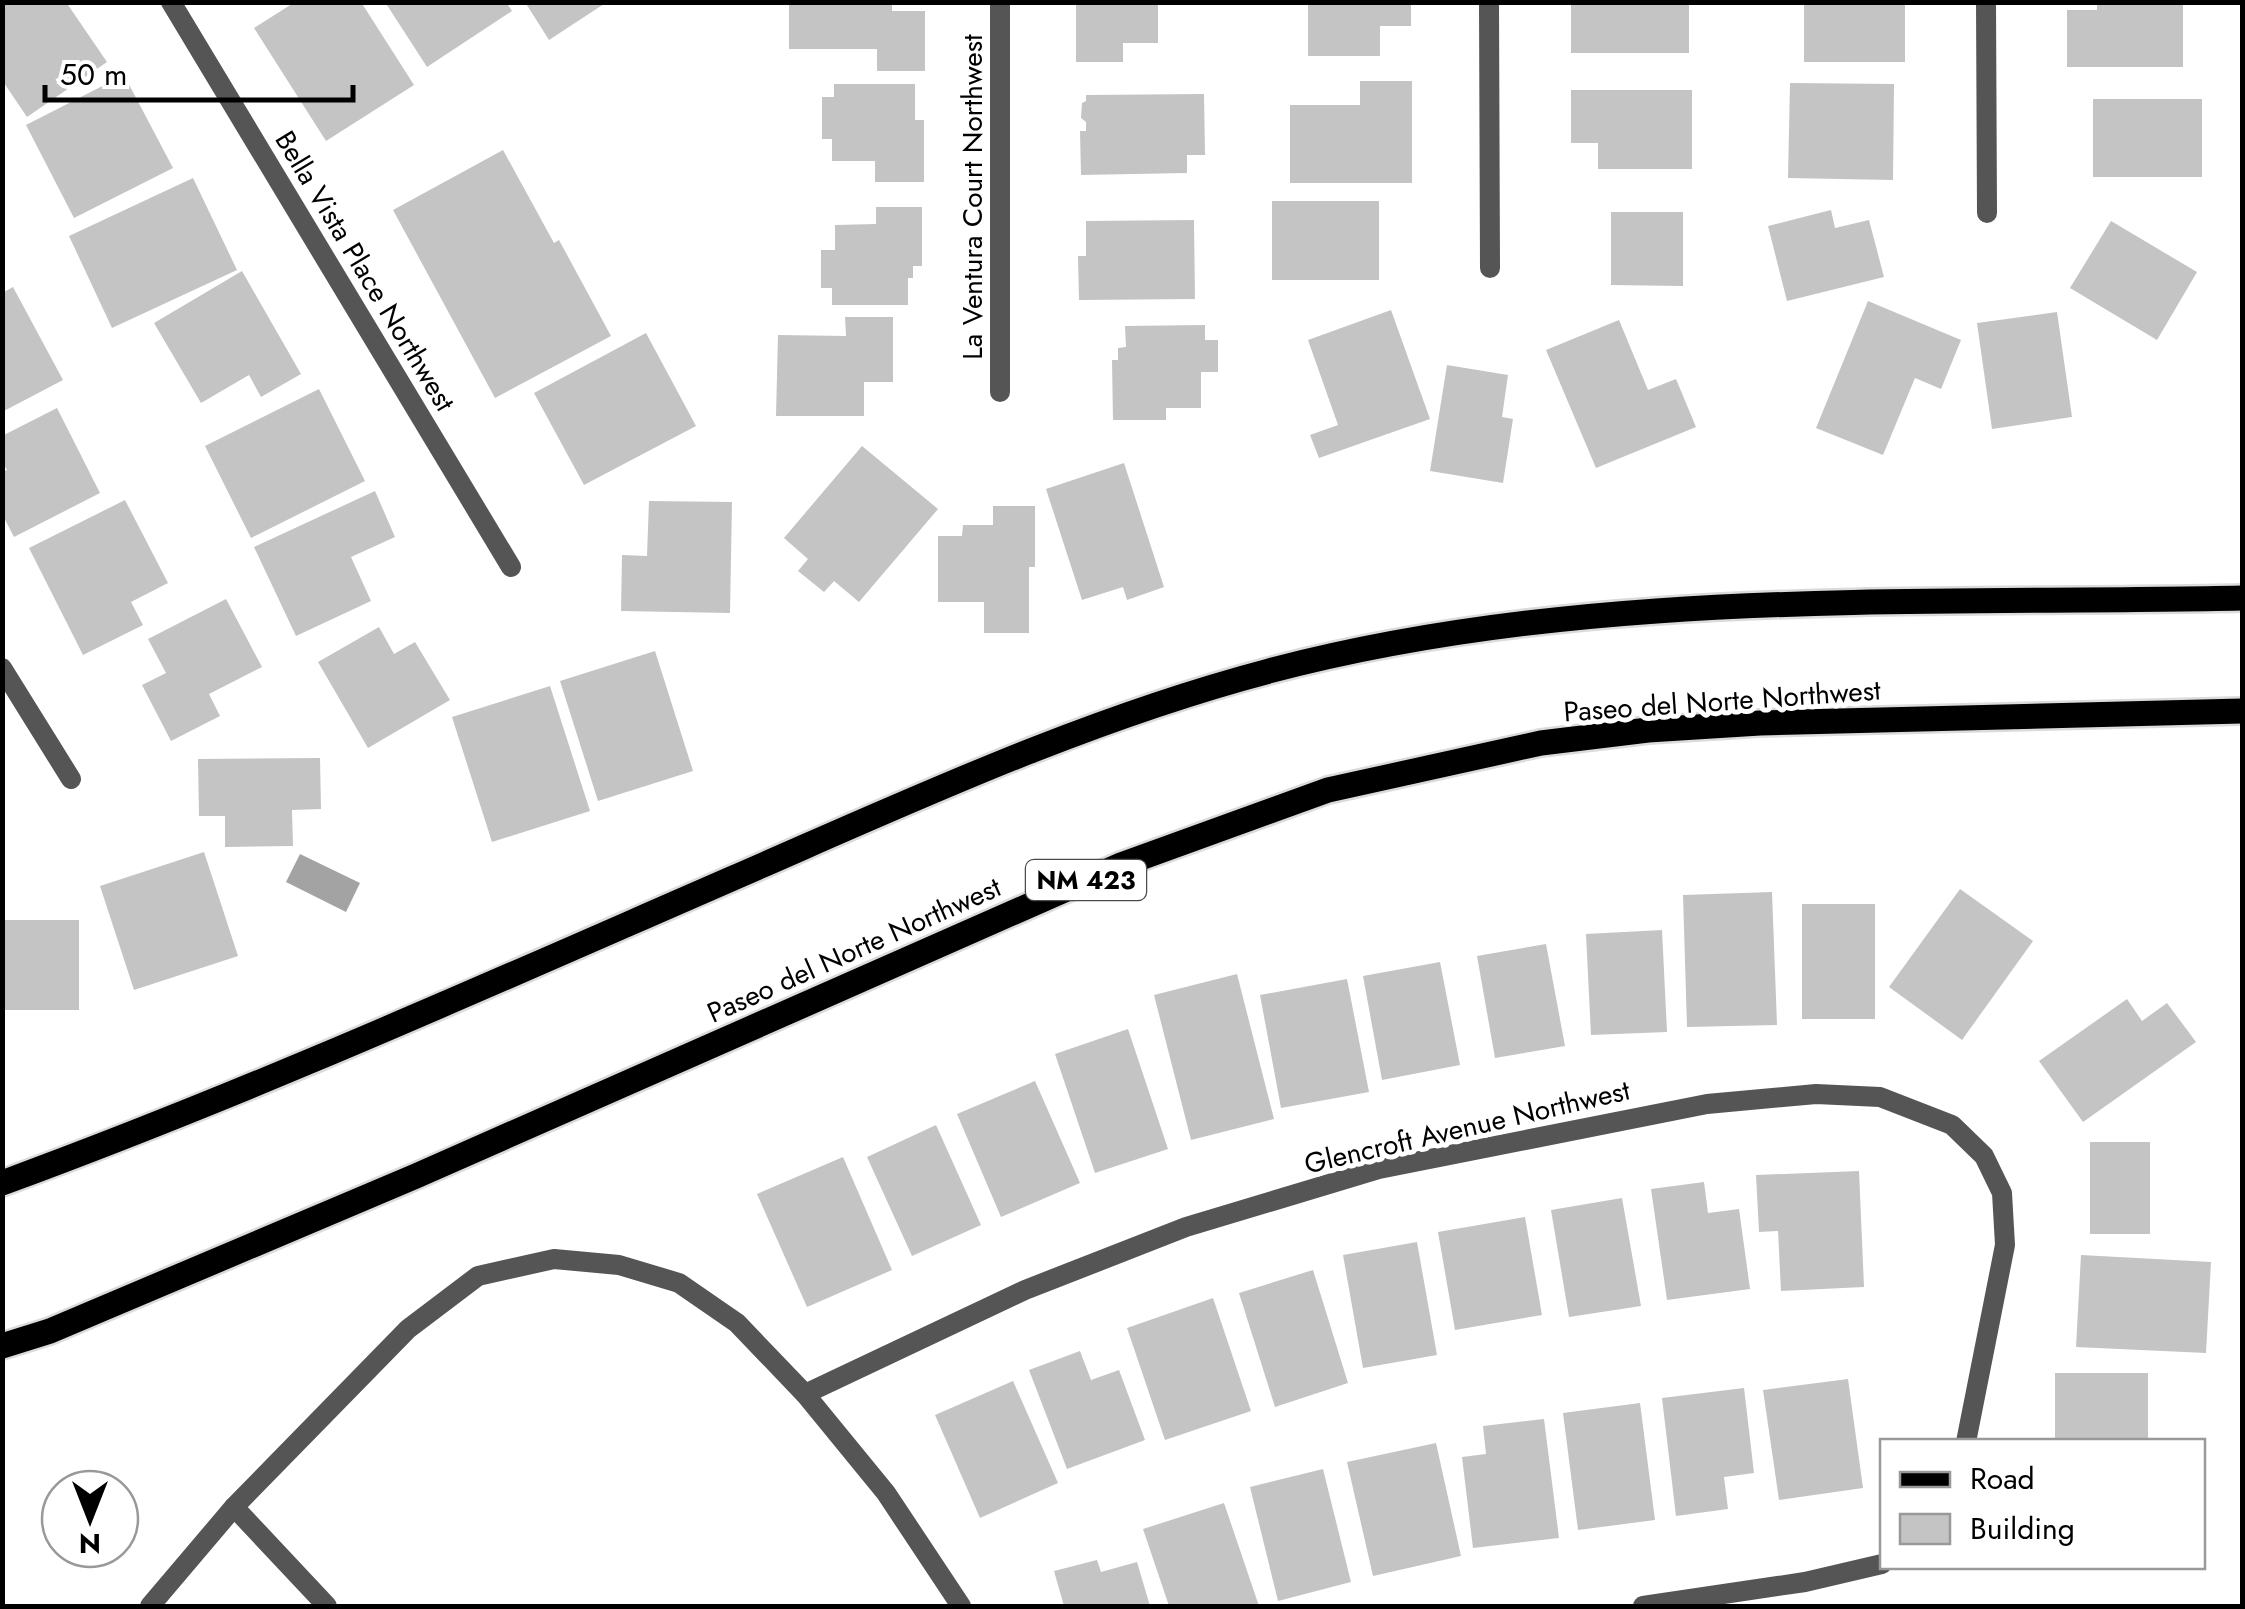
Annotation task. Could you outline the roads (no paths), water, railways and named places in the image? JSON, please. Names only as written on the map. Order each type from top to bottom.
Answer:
[{"type":"main road","points":[[2,1183],[368,1038],[970,775],[1080,731],[1271,670],[1414,640],[1634,612],[1806,605],[2242,598]]},
{"type":"main road","name":"Paseo del Norte Northwest","points":[[2,1346],[50,1331],[416,1176],[1121,864],[1328,790],[1541,743],[1648,730],[1760,723],[2242,711]]},
{"type":"street","name":"Bella Vista Place Northwest","points":[[171,2],[511,567]]},
{"type":"street","name":"La Ventura Court Northwest","points":[[1000,2],[1000,392]]},
{"type":"street","points":[[1488,2],[1490,268]]},
{"type":"street","points":[[1986,2],[1987,213]]},
{"type":"street","points":[[2,668],[71,779]]},
{"type":"street","name":"Glencroft Avenue Northwest","points":[[804,1394],[1025,1290],[1150,1241],[1379,1169],[1707,1104],[1816,1094],[1880,1098],[1952,1125],[1984,1156],[2002,1193],[2005,1245],[1967,1439]]},
{"type":"street","points":[[150,1606],[234,1507],[408,1329],[478,1276],[554,1260],[619,1265],[679,1283],[737,1324],[804,1394],[886,1493],[961,1606]]},
{"type":"street","points":[[234,1507],[327,1606]]},
{"type":"street","points":[[1643,1606],[1805,1582],[1880,1564]]}]
